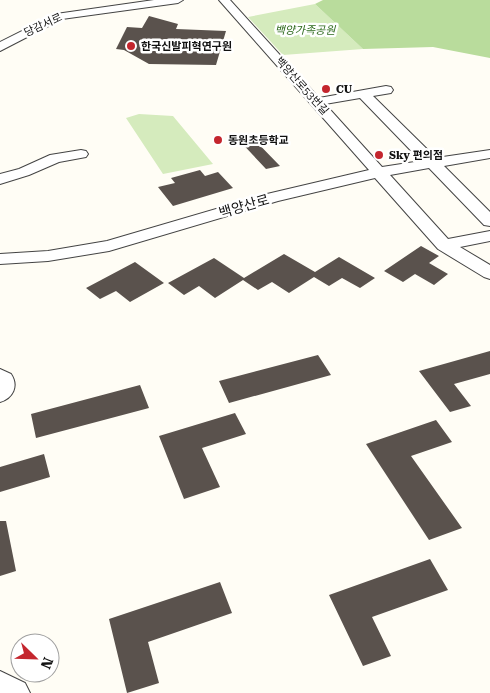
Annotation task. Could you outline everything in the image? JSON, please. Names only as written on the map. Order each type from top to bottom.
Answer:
[{"type":"street","name":"당감서로","points":[[0,47],[60,16],[178,0]]},
{"type":"street","name":"백양산로53번길","points":[[224,0],[444,245],[490,273]]},
{"type":"street","points":[[316,102],[386,90]]},
{"type":"street","points":[[363,94],[490,221]]},
{"type":"street","points":[[0,179],[24,172],[55,158],[81,154]]},
{"type":"street","name":"백양산로","points":[[0,259],[48,256],[109,246],[273,197],[380,172],[490,154]]},
{"type":"street","points":[[444,245],[490,236]]},
{"type":"street","points":[[0,686],[15,693]]},
{"type":"green space","points":[[323,0],[490,0],[490,58],[433,47],[363,49],[315,4]]},
{"type":"green space","name":"백양가족공원","points":[[315,4],[363,49],[283,55],[248,17]]},
{"type":"green space","points":[[139,114],[173,116],[213,164],[163,174],[126,118]]},
{"type":"building","points":[[149,16],[178,24],[176,29],[226,31],[216,65],[149,64],[124,50],[116,49],[127,27],[142,28]]},
{"type":"building","points":[[248,133],[280,166],[266,169],[235,136]]},
{"type":"building","points":[[200,170],[205,176],[218,172],[233,188],[173,206],[158,187],[175,183],[171,178]]},
{"type":"building","points":[[421,246],[439,256],[429,263],[448,274],[434,285],[415,274],[403,282],[384,271]]},
{"type":"building","points":[[284,254],[315,272],[339,257],[375,278],[360,288],[342,278],[329,286],[314,277],[289,293],[272,282],[258,290],[243,280],[215,298],[199,286],[184,295],[168,283],[214,258],[244,278]]},
{"type":"building","points":[[135,262],[164,283],[130,302],[116,291],[100,299],[86,288]]},
{"type":"building","points":[[490,351],[490,374],[454,384],[471,406],[450,412],[419,371]]},
{"type":"building","points":[[318,355],[331,375],[229,403],[219,381]]},
{"type":"building","points":[[140,385],[149,408],[36,438],[31,414]]},
{"type":"building","points":[[235,413],[246,434],[202,448],[220,487],[184,499],[159,436]]},
{"type":"building","points":[[436,420],[452,442],[411,456],[462,528],[429,540],[366,444]]},
{"type":"building","points":[[44,454],[50,477],[0,492],[0,467]]},
{"type":"building","points":[[0,521],[6,521],[16,571],[0,576]]},
{"type":"building","points":[[430,559],[448,590],[372,617],[391,656],[363,666],[329,595]]},
{"type":"building","points":[[220,582],[232,613],[148,642],[159,683],[127,693],[109,619]]},
{"type":"place","name":"한국신발피혁연구원","points":[[131,46]]},
{"type":"place","name":"CU","points":[[326,89]]},
{"type":"place","name":"동원초등학교","points":[[218,140]]},
{"type":"place","name":"Sky 편의점","points":[[379,155]]}]
